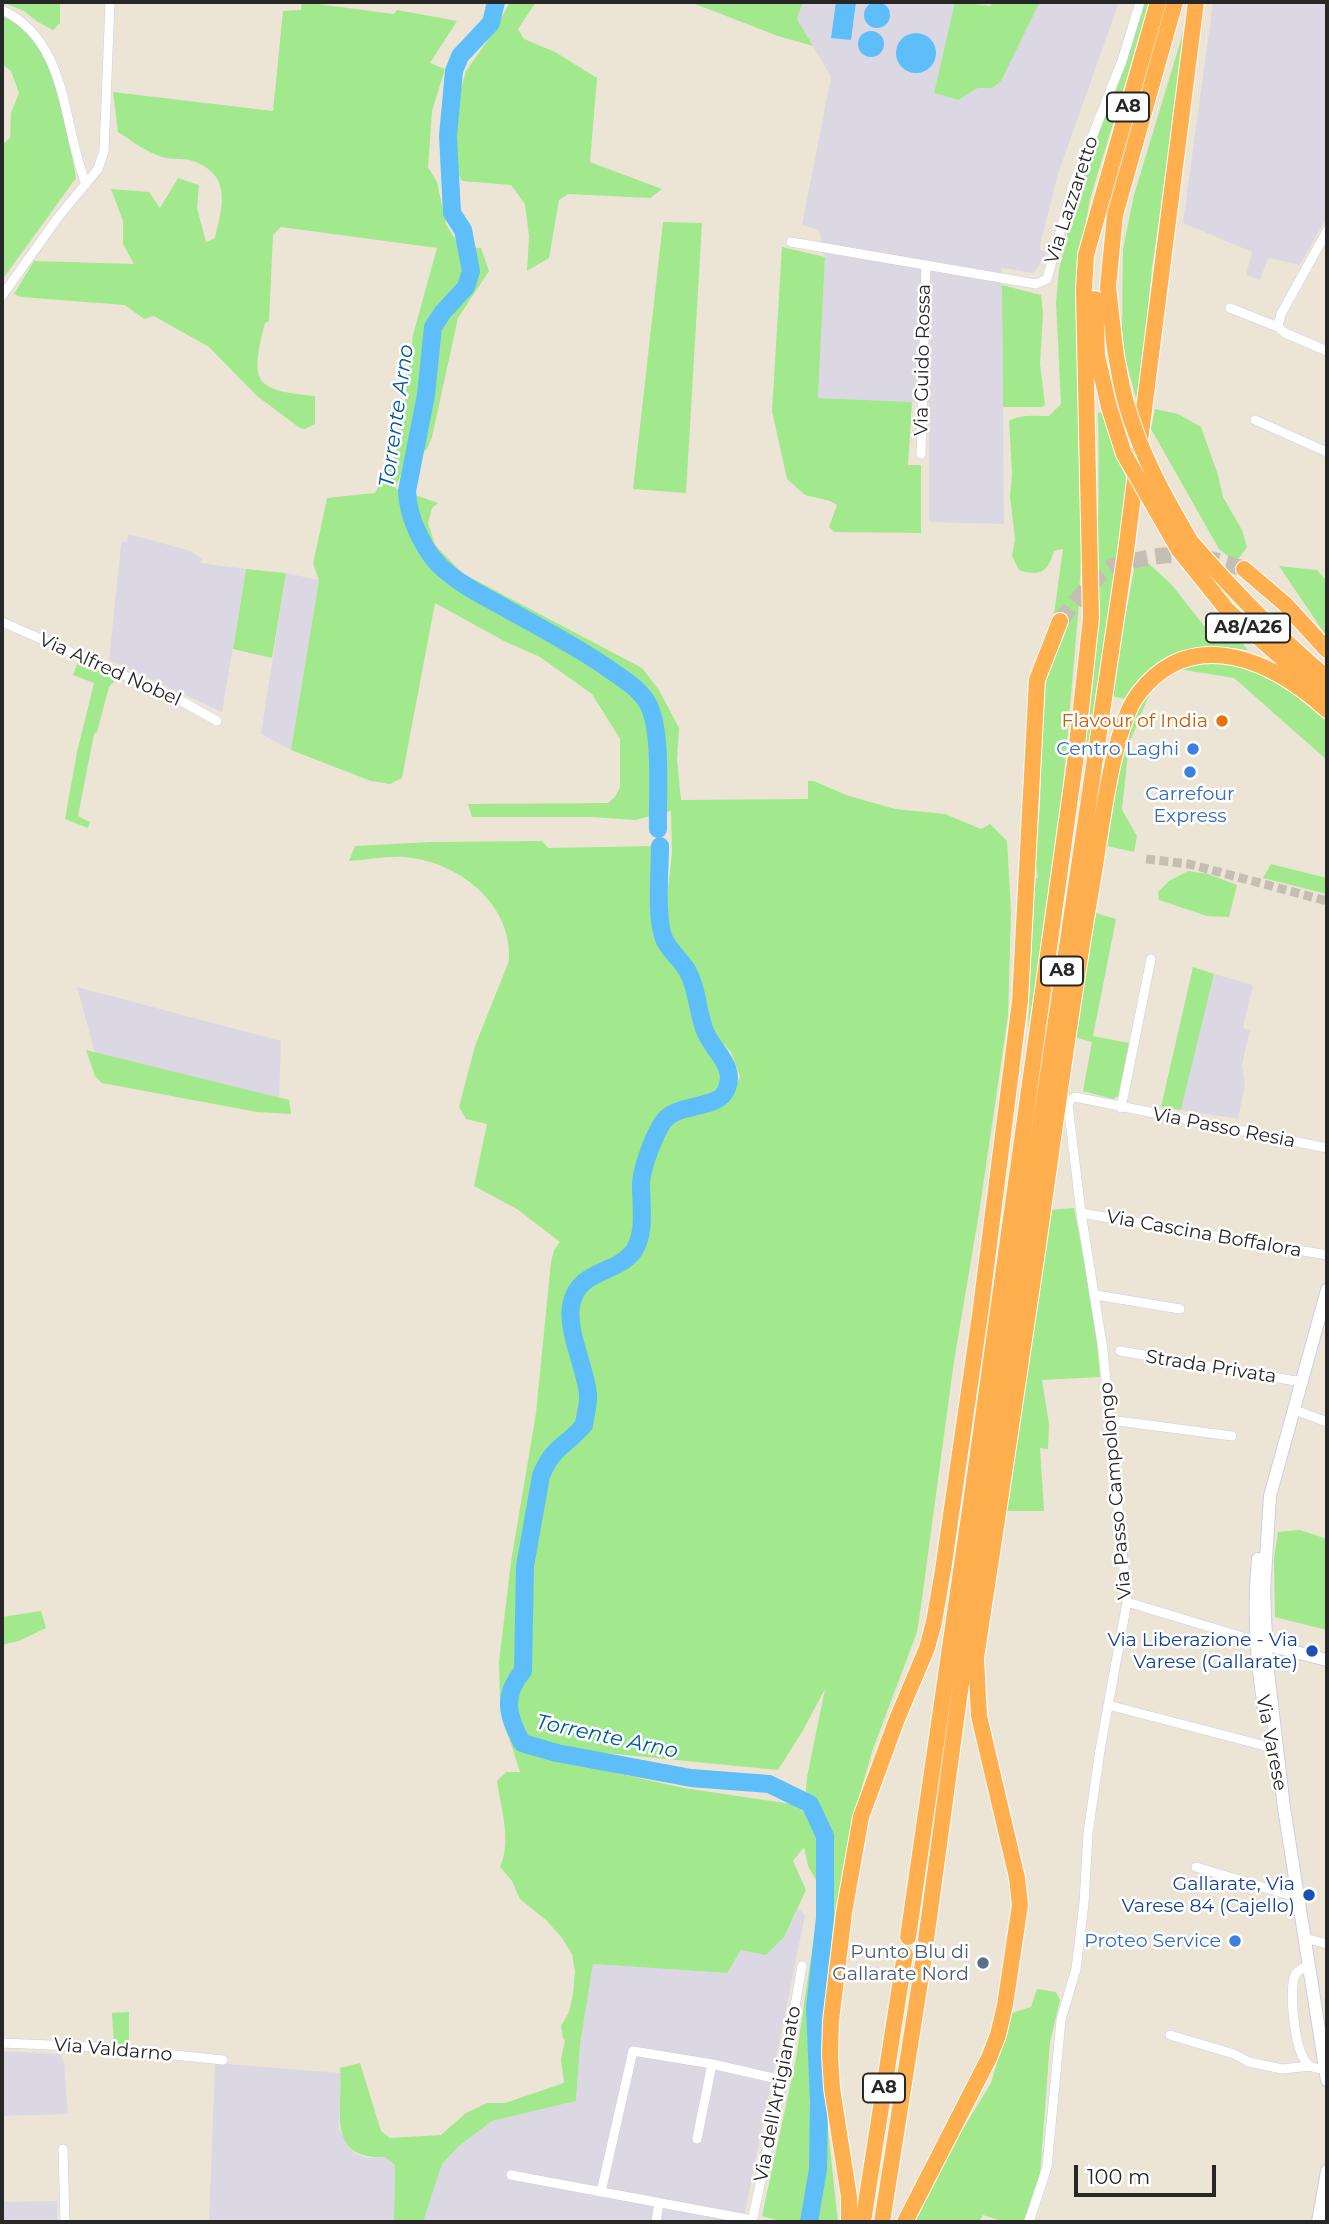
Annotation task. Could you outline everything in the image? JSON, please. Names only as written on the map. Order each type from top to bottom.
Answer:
[{"type":"highway","name":"A8","points":[[908,1937],[1075,763],[1091,618],[1084,290],[1086,255],[1158,2]]},
{"type":"highway","points":[[1175,2],[1115,215],[1108,287],[1115,349],[1126,402],[1139,443],[1185,546]]},
{"type":"highway","name":"A8","points":[[926,1940],[1003,1376],[1126,551],[1196,2]]},
{"type":"highway","points":[[1098,213],[1095,291],[1097,356],[1124,454],[1185,546],[1283,641],[1327,678]]},
{"type":"highway","name":"A8/A26","points":[[1185,546],[1228,611],[1327,698]]},
{"type":"highway","points":[[1244,569],[1285,604],[1327,650]]},
{"type":"highway","points":[[849,2222],[849,2197],[832,2088],[830,2055],[831,2021],[844,1913],[861,1817],[897,1719],[927,1648],[941,1583],[980,1315],[1020,1001],[1037,680],[1059,621]]},
{"type":"highway","points":[[905,2222],[989,2058],[998,2035],[1010,1974],[1020,1895],[979,1716],[976,1658],[1076,974],[1110,779],[1122,729],[1136,696],[1154,676],[1165,668],[1205,655],[1236,657],[1270,668],[1312,696],[1327,710]]},
{"type":"highway","name":"A8","points":[[863,2222],[905,1954]]},
{"type":"highway","name":"A8","points":[[882,2222],[924,1957]]},
{"type":"main road","name":"Via Varese","points":[[1327,1290],[1325,1310],[1273,1480],[1268,1512],[1261,1643],[1273,1749],[1327,2073]]},
{"type":"main road","points":[[1261,1643],[1327,1660]]},
{"type":"main road","points":[[1318,2222],[1327,2171]]},
{"type":"street","points":[[2,296],[58,216],[98,169],[104,151],[110,2]]},
{"type":"street","name":"Via Lazzaretto","points":[[1047,279],[1073,186],[1122,61],[1140,2]]},
{"type":"street","points":[[2,10],[34,33],[51,60],[86,184]]},
{"type":"street","points":[[1278,327],[1281,314],[1327,231]]},
{"type":"street","name":"Via Guido Rossa","points":[[792,243],[1036,284],[1047,279]]},
{"type":"street","name":"Via Guido Rossa","points":[[921,454],[926,265]]},
{"type":"street","points":[[1230,308],[1327,351]]},
{"type":"street","points":[[1255,420],[1327,453]]},
{"type":"street","name":"Via Alfred Nobel","points":[[2,621],[176,698],[217,721]]},
{"type":"street","points":[[1121,1108],[1150,959]]},
{"type":"street","name":"Via Passo Resia","points":[[1070,1100],[1075,1097],[1327,1148]]},
{"type":"street","name":"Via Passo Campolongo","points":[[1029,2222],[1049,2155],[1061,2021],[1076,1969],[1084,1903],[1088,1833],[1127,1602],[1096,1295],[1082,1213],[1068,1105],[1070,1100]]},
{"type":"street","name":"Via Cascina Boffalora","points":[[1082,1213],[1327,1255]]},
{"type":"street","points":[[1096,1295],[1180,1309]]},
{"type":"street","name":"Strada Privata","points":[[1120,1352],[1302,1382]]},
{"type":"street","points":[[1294,1410],[1327,1423]]},
{"type":"street","points":[[1110,1420],[1232,1436]]},
{"type":"street","points":[[1127,1602],[1261,1643]]},
{"type":"street","points":[[1108,1705],[1273,1749]]},
{"type":"street","points":[[1196,1867],[1299,1898]]},
{"type":"street","points":[[1305,1938],[1327,1944]]},
{"type":"street","points":[[1309,1964],[1296,1973],[1292,1992],[1295,2030],[1310,2066]]},
{"type":"street","name":"Via dell'Artigianato","points":[[752,2221],[782,2080],[802,1966]]},
{"type":"street","points":[[1170,2035],[1234,2054],[1249,2062],[1283,2069],[1310,2066],[1327,2073]]},
{"type":"street","name":"Via Valdarno","points":[[2,2043],[98,2047],[223,2060]]},
{"type":"street","points":[[601,2192],[633,2051],[712,2064],[782,2080]]},
{"type":"street","points":[[697,2138],[712,2064]]},
{"type":"street","points":[[63,2149],[65,2222]]},
{"type":"street","points":[[511,2175],[752,2221]]},
{"type":"street","points":[[656,2222],[659,2203]]},
{"type":"shaded area","points":[[803,2],[955,2],[934,93],[958,100],[978,88],[1001,81],[1040,2],[1119,2],[1058,174],[1039,249],[1047,252],[1034,273],[1002,268],[1004,524],[929,522],[929,403],[818,398],[825,257],[819,230],[802,225],[831,77],[797,19]]},
{"type":"shaded area","points":[[1213,2],[1327,2],[1327,217],[1300,265],[1268,258],[1260,280],[1246,275],[1252,252],[1183,223]]},
{"type":"shaded area","points":[[128,534],[191,551],[202,559],[200,563],[246,569],[222,712],[109,660],[121,545],[122,542],[127,542]]},
{"type":"shaded area","points":[[286,573],[319,580],[291,750],[261,734]]},
{"type":"shaded area","points":[[1214,974],[1253,985],[1243,1028],[1250,1030],[1242,1065],[1245,1084],[1238,1119],[1181,1110]]},
{"type":"shaded area","points":[[77,987],[281,1041],[279,1098],[95,1053]]},
{"type":"shaded area","points":[[798,1908],[805,1915],[743,2222],[423,2222],[442,2164],[459,2146],[492,2121],[576,2101],[580,2045],[593,1964],[726,1973],[741,1950],[784,1937]]},
{"type":"shaded area","points":[[2,2051],[60,2054],[64,2063],[68,2114],[2,2116]]},
{"type":"shaded area","points":[[215,2063],[341,2073],[339,2129],[354,2153],[366,2158],[385,2157],[395,2165],[394,2222],[209,2222]]},
{"type":"shaded area","points":[[57,2201],[57,2222],[2,2222],[2,2202]]},
{"type":"green space","points":[[2,2],[60,2],[60,23],[53,30],[24,11]]},
{"type":"green space","points":[[302,2],[394,14],[397,10],[457,21],[430,63],[445,69],[432,111],[428,167],[437,182],[446,224],[460,247],[481,248],[489,271],[458,318],[432,437],[427,449],[405,466],[395,488],[438,503],[432,508],[428,523],[435,545],[462,573],[642,668],[659,690],[679,728],[677,760],[681,800],[808,799],[808,781],[814,781],[846,795],[895,809],[945,814],[981,829],[990,824],[1007,841],[1011,912],[1008,1016],[954,1361],[917,1632],[862,1786],[841,1881],[826,1988],[826,2112],[838,2222],[783,2222],[762,2216],[796,2059],[821,1889],[808,1866],[804,1847],[793,1861],[806,1890],[784,1937],[766,1955],[741,1950],[727,1973],[593,1964],[580,2045],[576,2101],[492,2121],[459,2146],[442,2164],[423,2222],[394,2222],[395,2165],[385,2157],[366,2156],[353,2150],[345,2140],[341,2128],[340,2068],[360,2063],[381,2131],[390,2138],[441,2135],[466,2113],[487,2103],[505,2103],[564,2083],[561,2059],[565,2041],[561,2026],[569,2012],[575,1971],[572,1954],[562,1938],[546,1920],[520,1899],[512,1881],[500,1867],[505,1836],[497,1781],[506,1772],[520,1772],[503,1719],[499,1662],[511,1562],[536,1413],[551,1262],[554,1250],[560,1242],[517,1209],[474,1186],[487,1124],[466,1119],[459,1107],[475,1046],[509,961],[508,940],[502,921],[492,904],[462,876],[424,860],[404,857],[349,861],[355,846],[542,841],[548,848],[656,846],[657,883],[653,935],[689,983],[697,1016],[695,1028],[714,1055],[723,1079],[716,1089],[702,1099],[681,1103],[662,1118],[650,1142],[640,1177],[644,1180],[667,1125],[688,1111],[718,1102],[727,1096],[740,1076],[731,1052],[714,1034],[695,971],[664,925],[672,853],[671,811],[635,820],[593,817],[472,817],[468,804],[608,803],[615,797],[620,787],[620,739],[592,694],[540,657],[504,641],[435,603],[402,778],[390,784],[371,781],[291,750],[319,580],[313,564],[327,498],[375,493],[393,460],[401,434],[413,335],[437,248],[281,227],[273,235],[269,321],[265,323],[260,343],[258,371],[262,380],[280,391],[315,396],[315,424],[305,429],[257,396],[209,347],[154,316],[144,319],[125,305],[21,297],[14,294],[34,261],[134,264],[123,244],[123,221],[111,189],[149,192],[160,208],[178,178],[199,185],[197,208],[206,242],[215,238],[222,193],[214,174],[193,161],[153,154],[118,132],[113,92],[273,111],[283,11],[301,10]],"holes":[[[825,1689],[807,1777],[804,1812],[791,1804],[684,1788],[553,1759],[554,1748],[778,1770]]]},
{"type":"green space","points":[[510,2],[536,2],[518,29],[524,39],[555,52],[597,78],[590,162],[662,189],[650,198],[568,194],[559,200],[549,258],[527,271],[529,236],[525,204],[511,185],[462,181],[454,167],[456,106],[466,71],[495,30]]},
{"type":"green space","points":[[690,2],[803,2],[797,19],[813,46],[778,36]]},
{"type":"green space","points":[[955,2],[991,6],[992,2],[1040,2],[1001,81],[992,88],[978,88],[958,100],[934,93]]},
{"type":"green space","points":[[1145,2],[1150,2],[1090,199],[1080,256],[1082,540],[1078,615],[1052,878],[1028,1031],[1034,878],[1038,878],[1035,858],[1040,806],[1043,685],[1063,624],[1054,614],[1063,549],[1054,551],[1049,564],[1038,573],[1019,570],[1012,556],[1015,539],[1010,496],[1012,474],[1009,421],[1023,416],[1049,416],[1061,404],[1056,302],[1059,270],[1075,201]]},
{"type":"green space","points":[[1190,10],[1152,267],[1137,402],[1125,357],[1122,328],[1123,249],[1134,195]]},
{"type":"green space","points":[[2,16],[26,30],[46,62],[60,102],[76,178],[2,280],[2,145],[10,138],[11,113],[19,93],[11,71],[2,64]]},
{"type":"green space","points":[[663,222],[702,223],[686,493],[633,489]]},
{"type":"green space","points":[[782,247],[825,257],[818,398],[912,402],[908,465],[921,465],[921,533],[834,532],[829,527],[837,505],[805,495],[787,479],[772,411]]},
{"type":"green space","points":[[1002,285],[1041,295],[1043,313],[1040,364],[1045,405],[1042,407],[1003,407]]},
{"type":"green space","points":[[1155,409],[1178,414],[1201,427],[1223,497],[1242,530],[1247,547],[1239,558],[1232,559],[1219,549],[1151,429]]},
{"type":"green space","points":[[1104,412],[1128,484],[1088,758],[1083,757],[1096,585],[1098,413]]},
{"type":"green space","points":[[1137,553],[1171,584],[1209,632],[1231,630],[1248,650],[1208,647],[1177,652],[1150,668],[1124,699],[1113,696]]},
{"type":"green space","points":[[1279,566],[1317,570],[1327,581],[1327,637]]},
{"type":"green space","points":[[246,569],[286,573],[272,658],[233,649]]},
{"type":"green space","points":[[1223,661],[1251,667],[1279,683],[1327,721],[1327,760],[1234,678],[1178,669],[1189,662]]},
{"type":"green space","points":[[78,662],[117,678],[109,687],[97,732],[94,734],[78,816],[90,822],[88,828],[65,819],[77,752],[94,683],[73,675]]},
{"type":"green space","points":[[1151,690],[1129,744],[1122,810],[1137,836],[1134,852],[1107,846],[1124,740],[1134,709]]},
{"type":"green space","points":[[1271,864],[1327,878],[1327,894],[1263,878]]},
{"type":"green space","points":[[1188,871],[1208,874],[1237,885],[1229,917],[1207,916],[1159,900],[1158,892],[1169,881]]},
{"type":"green space","points":[[1096,913],[1116,919],[1093,1036],[1129,1043],[1118,1096],[1113,1099],[1083,1091],[1092,1042],[1074,1037]]},
{"type":"green space","points":[[1193,967],[1214,974],[1181,1110],[1161,1107]]},
{"type":"green space","points":[[86,1050],[289,1100],[291,1114],[257,1112],[102,1083],[95,1076]]},
{"type":"green space","points":[[1074,1208],[1094,1313],[1100,1377],[1042,1380],[1049,1424],[1048,1449],[1040,1448],[1044,1511],[1004,1511],[1050,1210]]},
{"type":"green space","points":[[1300,1530],[1327,1539],[1327,1630],[1275,1617],[1274,1558],[1278,1532]]},
{"type":"green space","points":[[41,1611],[46,1628],[19,1641],[2,1645],[2,1617]]},
{"type":"green space","points":[[1037,1989],[1056,1992],[1060,2000],[1050,2042],[1040,2175],[1023,2222],[1005,2222],[983,2215],[979,2222],[912,2222],[932,2180],[991,2083],[1012,2013],[1031,2007]]},
{"type":"green space","points":[[129,2012],[129,2046],[114,2045],[112,2013]]},
{"type":"water","points":[[836,2],[856,2],[851,40],[831,38]]},
{"type":"water","points":[[877,2],[886,6],[890,15],[886,24],[877,28],[868,24],[864,15],[868,6]]},
{"type":"water","points":[[871,31],[880,35],[884,44],[880,53],[871,57],[862,53],[858,44],[862,35]]},
{"type":"water","points":[[916,33],[924,34],[930,39],[935,45],[935,61],[930,67],[924,72],[916,73],[908,72],[902,67],[897,61],[896,53],[897,45],[902,39],[908,34]]},
{"type":"waterway","name":"Torrente Arno","points":[[496,2],[491,23],[460,56],[454,71],[448,136],[452,213],[463,230],[471,271],[466,287],[433,327],[426,395],[407,491],[408,501],[421,539],[445,571],[594,659],[628,683],[647,702],[652,714],[657,745],[658,829]]},
{"type":"waterway","name":"Torrente Arno","points":[[660,846],[659,909],[662,932],[667,945],[691,977],[705,1031],[726,1065],[729,1080],[727,1088],[715,1100],[676,1112],[661,1125],[643,1171],[641,1228],[637,1245],[625,1259],[589,1279],[575,1294],[570,1316],[588,1394],[584,1425],[555,1453],[541,1476],[525,1566],[523,1671],[512,1689],[509,1706],[522,1743],[557,1753],[691,1778],[769,1784],[810,1804],[825,1836],[825,1918],[815,2008],[819,2102],[818,2169],[809,2222]]},
{"type":"tunnel","points":[[1060,621],[1091,584],[1105,571],[1117,565],[1176,555],[1202,557],[1244,569]]},
{"type":"tunnel","points":[[1146,859],[1189,864],[1327,901]]},
{"type":"place","name":"Flavour of India","points":[[1222,721]]},
{"type":"place","name":"Centro Laghi","points":[[1193,749]]},
{"type":"place","name":"Carrefour Express","points":[[1190,772]]},
{"type":"place","name":"Via Liberazione - Via Varese (Gallarate)","points":[[1312,1651]]},
{"type":"place","name":"Gallarate, Via Varese 84 (Cajello)","points":[[1309,1895]]},
{"type":"place","name":"Proteo Service","points":[[1235,1941]]},
{"type":"place","name":"Punto Blu di Gallarate Nord","points":[[983,1963]]}]
